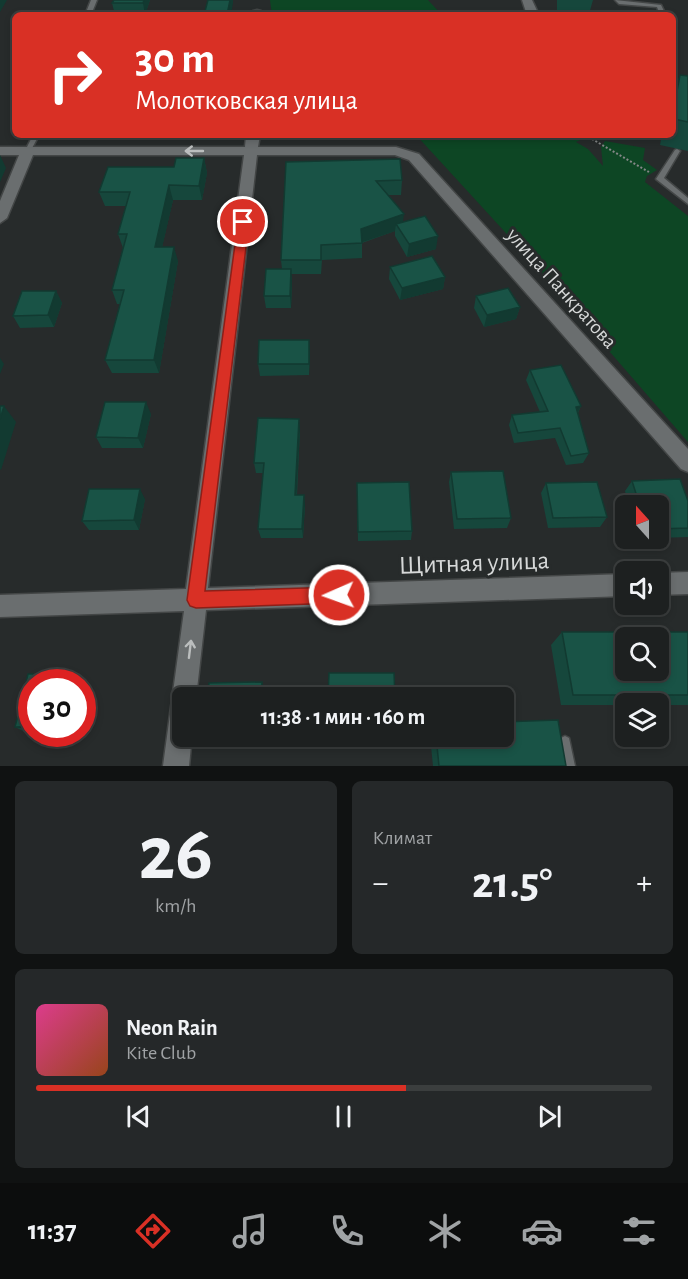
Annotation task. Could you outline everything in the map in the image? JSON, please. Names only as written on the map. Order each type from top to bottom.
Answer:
[{"type":"street","points":[[0,151],[253,143],[185,687]]},
{"type":"street","name":"улица Панкратова","points":[[253,143],[396,151],[414,157],[688,463]]},
{"type":"street","points":[[0,219],[28,151]]},
{"type":"street","points":[[669,584],[688,583]]},
{"type":"street","name":"Щитная улица","points":[[0,606],[615,585]]},
{"type":"street","points":[[176,766],[178,747]]},
{"type":"lane","points":[[618,0],[619,2],[660,6],[662,12]]},
{"type":"lane","points":[[28,151],[34,138]]},
{"type":"lane","points":[[677,151],[660,179],[688,202]]},
{"type":"lane","points":[[565,742],[569,766]]},
{"type":"path","points":[[590,138],[660,179]]},
{"type":"green space","points":[[270,0],[428,0],[439,12],[272,12]]},
{"type":"green space","points":[[419,138],[584,138],[576,142],[588,149],[603,166],[601,147],[605,141],[645,148],[643,160],[657,170],[647,176],[645,182],[688,216],[688,442],[525,254]]},
{"type":"building","points":[[114,0],[144,0],[143,3],[112,3]]},
{"type":"building","points":[[208,0],[230,0],[228,12],[205,12]]},
{"type":"building","points":[[680,75],[688,76],[688,122],[676,119],[676,96]]},
{"type":"building","points":[[176,158],[204,158],[199,186],[169,185],[155,247],[174,247],[154,360],[105,360],[124,290],[112,290],[127,234],[118,234],[130,192],[99,192],[108,167],[174,167]]},
{"type":"building","points":[[400,159],[402,180],[376,181],[404,214],[361,229],[362,243],[321,245],[321,260],[281,260],[286,162]]},
{"type":"building","points":[[425,216],[438,236],[409,244],[396,224]]},
{"type":"building","points":[[432,256],[445,277],[402,288],[390,267]]},
{"type":"building","points":[[266,269],[291,269],[290,296],[264,296]]},
{"type":"building","points":[[508,288],[520,307],[487,315],[476,296]]},
{"type":"building","points":[[22,291],[56,291],[48,315],[13,316]]},
{"type":"building","points":[[259,340],[309,340],[309,364],[258,364]]},
{"type":"building","points":[[561,365],[581,406],[576,407],[589,453],[571,456],[560,428],[518,433],[512,415],[548,411],[530,370]]},
{"type":"building","points":[[105,402],[146,402],[138,438],[96,437]]},
{"type":"building","points":[[0,406],[4,406],[0,419]]},
{"type":"building","points":[[258,418],[299,419],[295,495],[304,495],[302,529],[258,529],[264,463],[254,463]]},
{"type":"building","points":[[503,471],[511,518],[457,519],[451,472]]},
{"type":"building","points":[[680,479],[688,501],[688,528],[669,529],[669,495],[636,495],[632,481]]},
{"type":"building","points":[[409,482],[412,531],[358,532],[357,483]]},
{"type":"building","points":[[597,482],[607,517],[553,518],[546,483]]},
{"type":"building","points":[[89,489],[140,489],[134,520],[82,521]]},
{"type":"building","points":[[562,632],[615,632],[615,681],[669,681],[669,632],[688,632],[688,695],[615,693],[615,695],[573,695]]},
{"type":"building","points":[[329,673],[394,673],[395,687],[328,687]]},
{"type":"building","points":[[262,682],[262,687],[208,687],[209,683]]},
{"type":"building","points":[[558,720],[566,766],[439,766],[437,747],[514,747],[514,722]]},
{"type":"route","points":[[243,222],[196,600],[339,595]]}]
